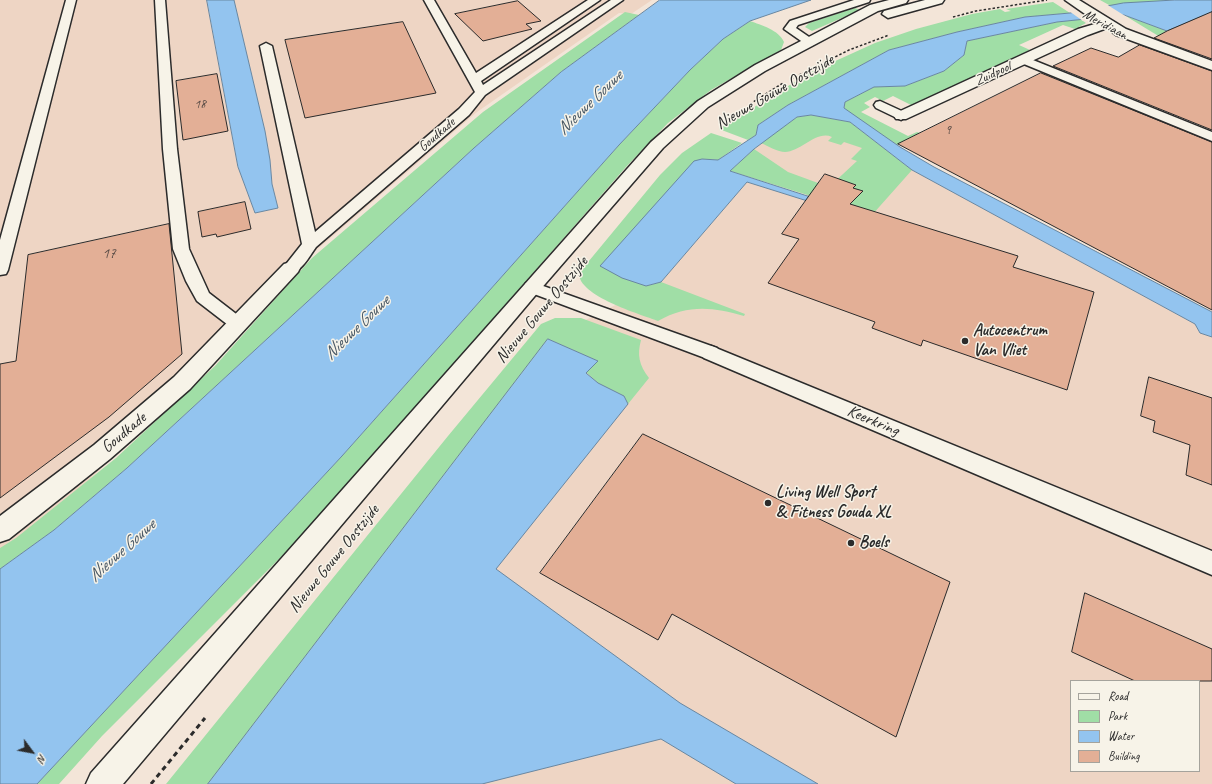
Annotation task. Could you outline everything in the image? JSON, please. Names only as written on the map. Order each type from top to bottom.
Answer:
[{"type":"main road","name":"Nieuwe Gouwe Oostzijde","points":[[102,784],[532,287],[657,145],[703,104],[760,68],[812,39],[874,8],[902,0]]},
{"type":"main road","name":"Nieuwe Gouwe Oostzijde","points":[[812,39],[885,14],[938,0]]},
{"type":"main road","name":"Meridiaan","points":[[1090,0],[1143,33],[1152,44]]},
{"type":"main road","name":"Meridiaan","points":[[1068,1],[1102,23],[1133,40],[1152,44],[1212,66]]},
{"type":"main road","name":"Zuidpool","points":[[901,116],[1102,23]]},
{"type":"main road","name":"Goudkade","points":[[0,531],[102,452],[182,383],[292,268]]},
{"type":"main road","name":"Keerkring","points":[[711,353],[1212,563]]},
{"type":"lane","points":[[0,270],[71,0]]},
{"type":"lane","points":[[160,0],[170,149],[181,249],[194,281],[203,298],[238,324]]},
{"type":"lane","points":[[430,0],[481,92]]},
{"type":"lane","points":[[475,79],[595,0]]},
{"type":"lane","name":"Goudkade","points":[[292,268],[310,244],[464,112],[481,92],[618,0]]},
{"type":"lane","name":"Nieuwe Gouwe Oostzijde","points":[[812,39],[790,29],[794,23],[865,0]]},
{"type":"lane","points":[[266,46],[310,244]]},
{"type":"lane","points":[[1023,60],[1212,137]]},
{"type":"lane","name":"Zuidpool","points":[[880,106],[901,116]]},
{"type":"lane","name":"Keerkring","points":[[532,287],[711,353]]},
{"type":"path","points":[[946,18],[976,11],[1047,0]]},
{"type":"path","name":"Nieuwe Gouwe Oostzijde","points":[[746,106],[784,83],[849,50],[893,34]]},
{"type":"path","points":[[151,784],[206,716]]},
{"type":"shaded area","points":[[0,0],[207,0],[238,167],[255,213],[278,208],[272,184],[265,131],[234,0],[652,0],[631,14],[619,13],[477,112],[306,259],[134,437],[45,522],[0,554]]},
{"type":"shaded area","points":[[850,122],[912,170],[1195,324],[1200,333],[1212,337],[1212,784],[208,784],[548,339],[661,282],[747,182],[817,204],[753,150],[767,139]]},
{"type":"green space","points":[[1100,0],[1175,0],[1114,6]]},
{"type":"green space","points":[[1053,2],[1070,13],[1025,17],[957,32],[889,50],[788,105],[758,125],[756,135],[748,140],[719,129],[809,73],[875,43],[916,29],[972,14],[1000,9],[1005,12],[1011,11],[1006,9]]},
{"type":"green space","points":[[855,8],[860,10],[812,31],[805,27],[809,23]]},
{"type":"green space","points":[[625,12],[639,15],[561,72],[474,148],[127,468],[54,530],[0,569],[0,548],[16,538],[116,458],[215,366],[312,258],[483,112]]},
{"type":"green space","points":[[1124,15],[1167,31],[1161,34],[1165,40]]},
{"type":"green space","points":[[1080,19],[1086,23],[1075,29],[1063,25],[1019,45],[1030,50],[913,106],[893,96],[883,101],[875,97],[864,103],[870,107],[861,112],[908,136],[917,132],[920,133],[897,145],[844,109],[845,102],[874,87],[905,86],[944,71],[964,55],[967,41],[1057,22]]},
{"type":"green space","points":[[750,21],[769,28],[778,34],[784,42],[781,50],[711,90],[668,123],[626,167],[307,531],[102,736],[59,784],[37,784],[342,456],[619,145],[690,70],[723,39]]},
{"type":"green space","points":[[811,115],[850,122],[912,170],[872,215],[730,171],[754,149],[788,172],[829,187],[857,161],[851,159],[862,148],[844,142],[841,145],[828,141],[832,137],[826,136],[820,136],[797,149],[785,152],[776,150],[761,143],[797,117]]},
{"type":"green space","points":[[711,133],[742,143],[718,160],[702,159],[646,286],[661,282],[745,314],[744,316],[711,309],[701,309],[680,312],[658,321],[611,303],[588,289],[581,281],[579,273],[660,175],[682,153]]},
{"type":"green space","points":[[555,318],[581,318],[641,340],[639,350],[640,360],[643,369],[649,378],[628,404],[624,396],[598,383],[586,372],[598,361],[548,339],[208,784],[166,784],[448,436],[541,324]]},
{"type":"water","points":[[207,0],[234,0],[265,131],[272,184],[278,208],[255,213],[238,167]]},
{"type":"water","name":"Nieuwe Gouwe","points":[[660,0],[811,0],[750,21],[723,39],[690,70],[619,145],[342,456],[37,784],[0,784],[0,569],[54,530],[127,468],[474,148],[561,72]]},
{"type":"water","points":[[1175,0],[1212,0],[1212,17],[1203,16],[1167,31],[1124,15],[1057,22],[967,41],[964,55],[944,71],[905,86],[874,87],[845,102],[844,108],[900,147],[934,167],[1212,312],[1212,337],[1200,333],[1195,324],[912,170],[850,122],[811,115],[797,117],[754,149],[730,171],[826,202],[817,204],[747,182],[661,282],[646,286],[622,278],[600,266],[694,161],[702,159],[718,160],[756,135],[758,125],[788,105],[889,50],[957,32],[1025,17],[1070,13],[1123,3]]},
{"type":"water","points":[[548,339],[598,361],[586,373],[598,383],[624,396],[628,404],[496,569],[680,703],[818,784],[736,784],[661,739],[482,784],[208,784]]},
{"type":"pier","points":[[1106,4],[1130,19],[1124,17],[1083,21],[1069,11]]},
{"type":"building","points":[[518,1],[541,21],[526,24],[532,29],[483,41],[455,14]]},
{"type":"building","points":[[1212,12],[1212,59],[1154,38],[1167,31]]},
{"type":"building","points":[[403,22],[436,93],[305,118],[285,40]]},
{"type":"building","points":[[1140,45],[1212,71],[1212,130],[1053,66],[1091,48],[1118,57]]},
{"type":"building","points":[[1041,73],[1212,142],[1212,310],[898,144]]},
{"type":"building","points":[[217,74],[228,131],[183,140],[176,81]]},
{"type":"building","points":[[825,174],[856,185],[853,188],[863,191],[850,204],[1018,256],[1013,267],[1094,292],[1067,390],[923,340],[921,346],[872,328],[875,322],[768,283],[799,239],[782,234]]},
{"type":"building","points":[[245,202],[251,229],[217,237],[216,234],[202,237],[198,212]]},
{"type":"building","points":[[169,224],[182,354],[109,417],[0,498],[0,364],[16,361],[28,255]]},
{"type":"building","points":[[1149,377],[1212,398],[1212,485],[1186,475],[1190,445],[1153,432],[1155,421],[1141,416]]},
{"type":"building","points":[[643,434],[950,582],[896,737],[672,614],[658,640],[540,573]]},
{"type":"building","points":[[1085,593],[1212,649],[1212,681],[1133,680],[1072,652]]},
{"type":"place","name":"Autocentrum Van Vliet","points":[[965,341]]},
{"type":"place","name":"Living Well Sport & Fitness Gouda XL","points":[[768,503]]},
{"type":"place","name":"Boels","points":[[851,543]]}]
